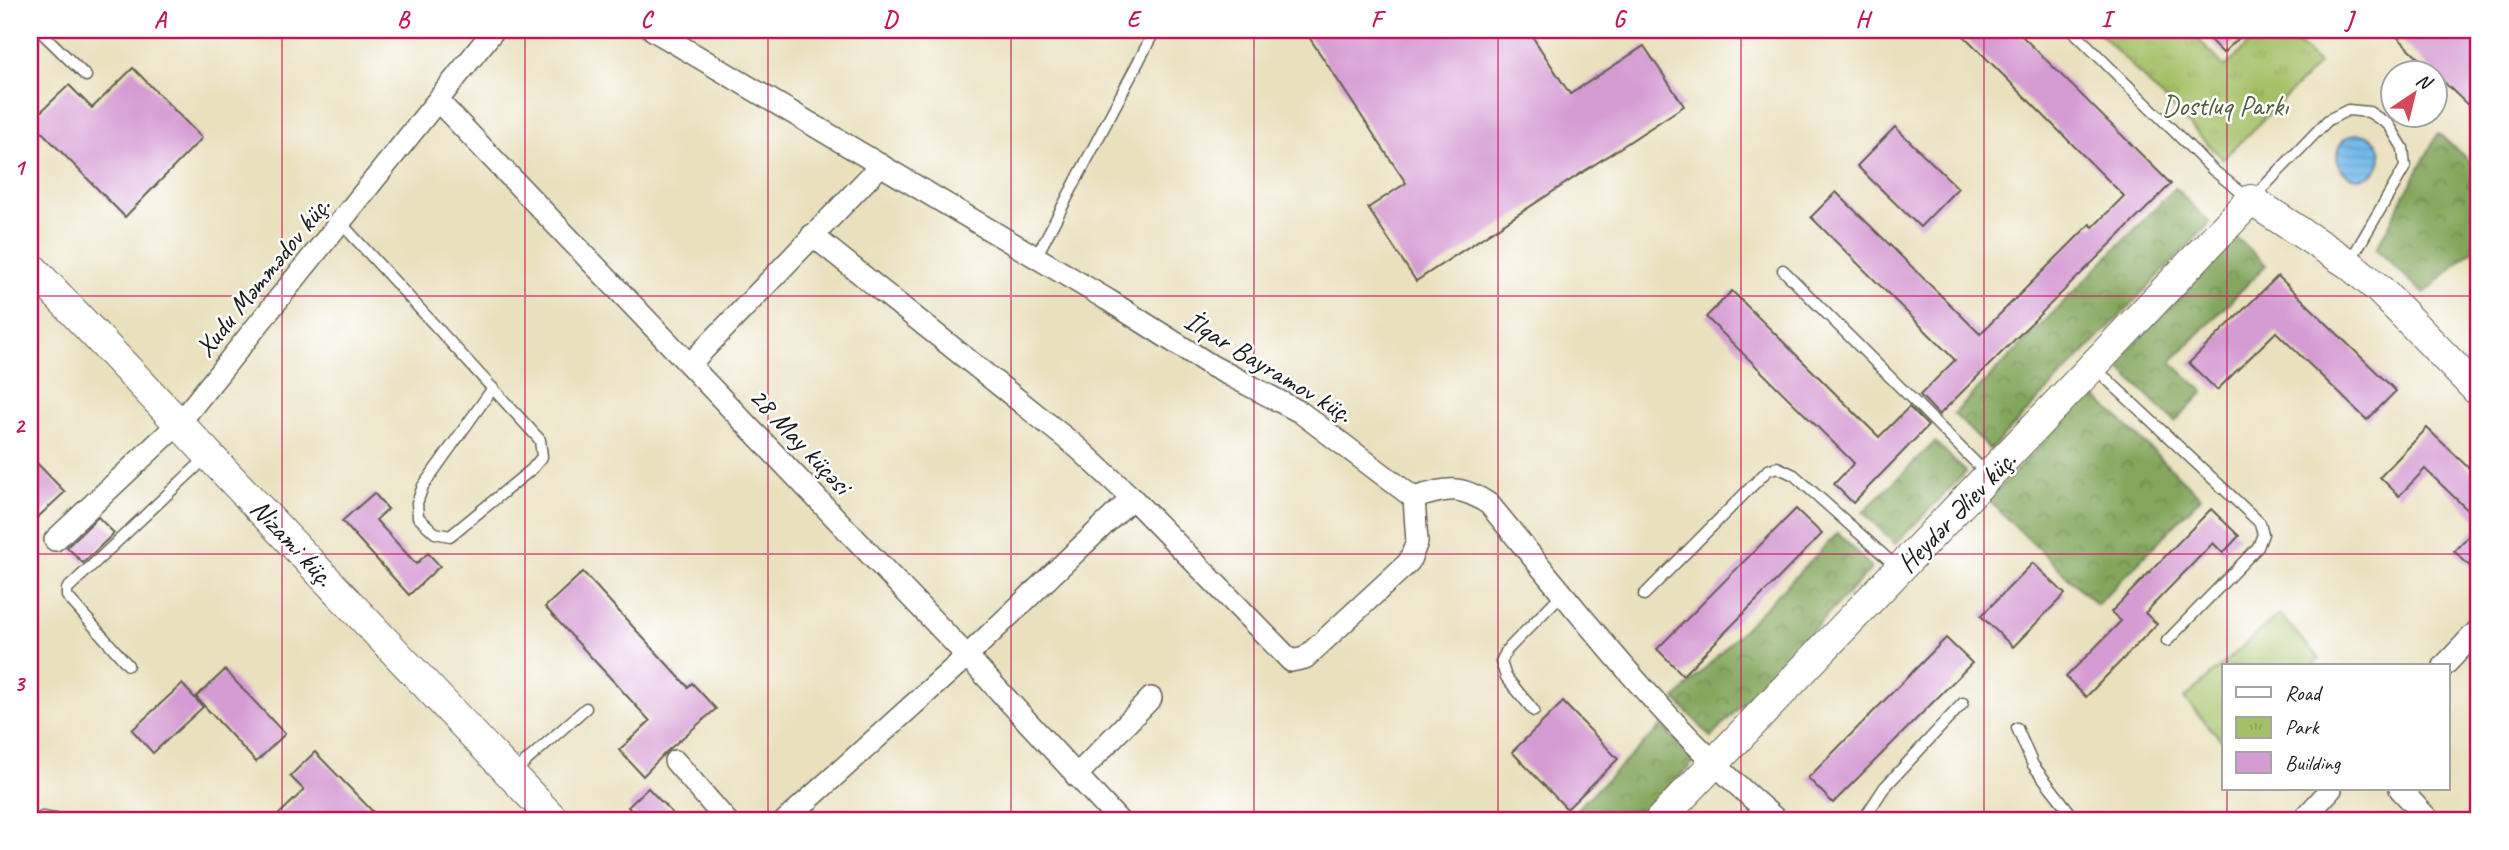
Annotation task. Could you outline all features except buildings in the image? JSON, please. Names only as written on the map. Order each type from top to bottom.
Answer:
[{"type":"street","name":"Xudu Məmmədov küç.","points":[[55,540],[180,422],[494,30]]},
{"type":"street","name":"İlqar Bayramov küç.","points":[[653,30],[1036,257],[1212,366],[1300,412],[1414,498]]},
{"type":"street","name":"28 May küçəsi","points":[[439,102],[967,656],[1118,820]]},
{"type":"street","points":[[690,364],[881,165]]},
{"type":"street","points":[[2251,200],[2348,264],[2380,290],[2479,392]]},
{"type":"street","name":"Heydər Əliev küç.","points":[[1660,820],[1716,765],[2251,200]]},
{"type":"street","points":[[812,235],[1078,448],[1132,498],[1291,661],[1305,658],[1409,562],[1417,542],[1414,498],[1447,488],[1468,490],[1489,504],[1562,594],[1716,765],[1777,820]]},
{"type":"street","name":"Nizami küç.","points":[[31,269],[180,422],[511,775],[536,814]]},
{"type":"street","points":[[786,820],[967,656],[1132,498]]},
{"type":"street","points":[[2446,664],[2479,629]]},
{"type":"street","points":[[1076,776],[1151,698]]},
{"type":"street","points":[[675,761],[726,820]]},
{"type":"street","points":[[2303,820],[2330,790]]},
{"type":"street","points":[[2401,790],[2429,820]]},
{"type":"lane","points":[[39,30],[86,76]]},
{"type":"lane","points":[[1036,257],[1155,30]]},
{"type":"lane","points":[[2072,30],[2213,170],[2251,200],[2328,120],[2348,110],[2369,112],[2389,125],[2403,148],[2405,167],[2348,264]]},
{"type":"lane","points":[[341,223],[493,388],[540,440],[542,457],[450,536],[435,533],[418,517],[417,503],[423,485],[493,388]]},
{"type":"lane","points":[[1783,270],[1989,476]]},
{"type":"lane","points":[[2094,366],[2260,523],[2263,534],[2258,547],[2167,641]]},
{"type":"lane","points":[[128,665],[67,596],[67,589],[210,454]]},
{"type":"lane","points":[[1644,595],[1768,470],[1777,467],[1794,475],[1900,570]]},
{"type":"lane","points":[[1534,711],[1506,677],[1501,662],[1507,650],[1562,594]]},
{"type":"lane","points":[[1863,820],[1884,788],[1963,703]]},
{"type":"lane","points":[[511,775],[586,708]]},
{"type":"lane","points":[[2017,728],[2034,765],[2076,820]]},
{"type":"lane","points":[[40,820],[43,817],[62,820]]},
{"type":"green space","name":"Dostluq Parkı","points":[[2096,30],[2189,30],[2225,67],[2263,30],[2285,30],[2319,64],[2223,159]]},
{"type":"green space","points":[[2438,133],[2479,170],[2468,185],[2479,197],[2479,244],[2424,294],[2376,249]]},
{"type":"green space","points":[[2175,188],[2210,223],[1990,450],[1954,414]]},
{"type":"green space","points":[[2237,238],[2266,265],[2171,362],[2204,392],[2175,422],[2115,364]]},
{"type":"green space","points":[[2091,392],[2201,497],[2097,605],[1988,500]]},
{"type":"green space","points":[[1935,442],[1966,472],[1895,544],[1863,512]]},
{"type":"green space","points":[[1838,533],[1872,568],[1711,737],[1675,699]]},
{"type":"green space","points":[[2279,614],[2320,659],[2314,664],[2223,664]]},
{"type":"green space","points":[[2222,665],[2222,741],[2184,699]]},
{"type":"green space","points":[[1662,726],[1695,761],[1635,820],[1565,820]]},
{"type":"water","points":[[2359,134],[2375,140],[2381,156],[2375,172],[2359,178],[2343,172],[2337,156],[2343,140]]}]
